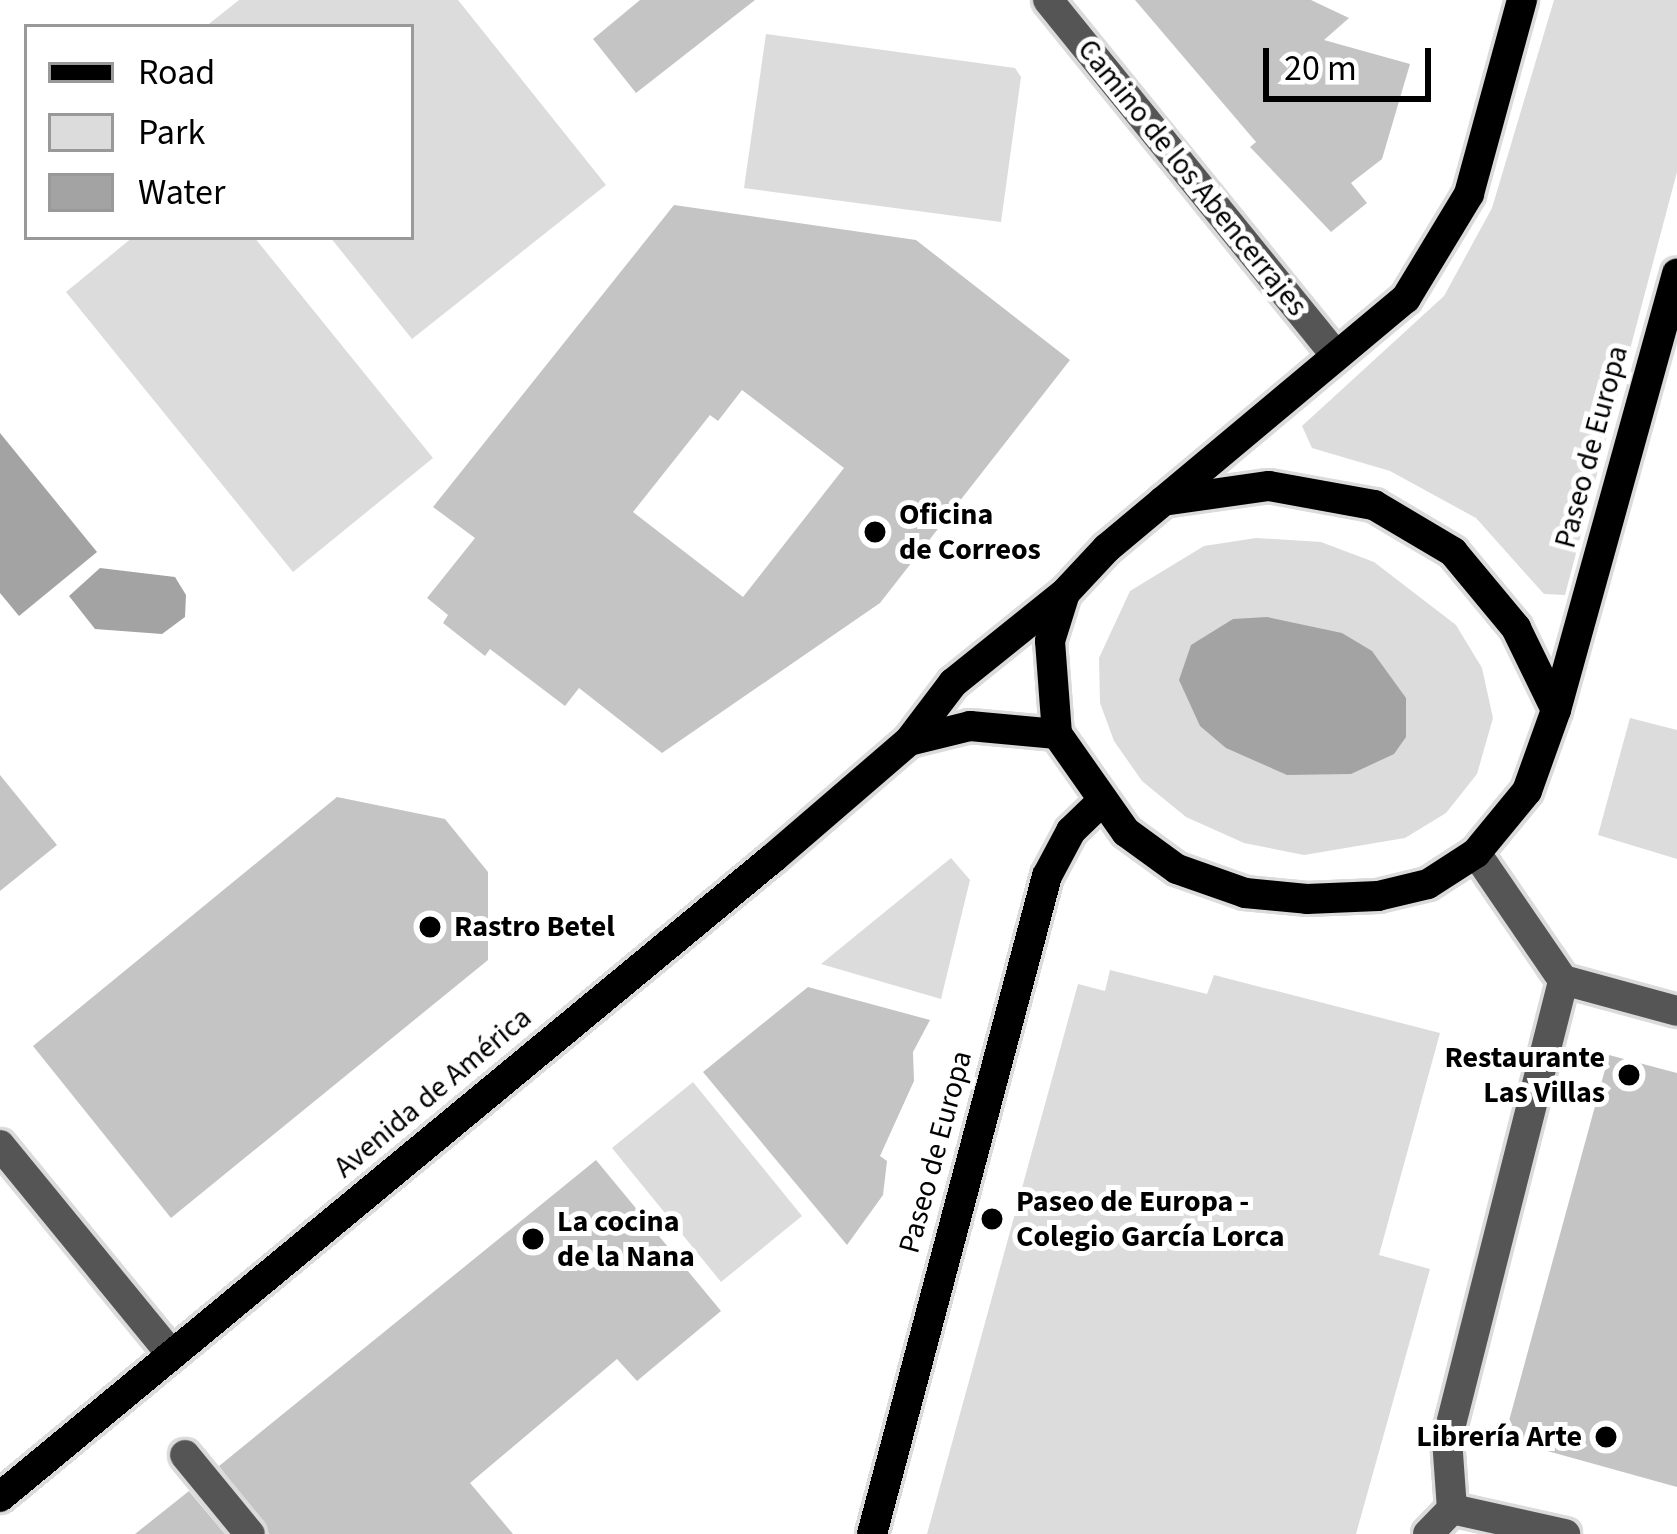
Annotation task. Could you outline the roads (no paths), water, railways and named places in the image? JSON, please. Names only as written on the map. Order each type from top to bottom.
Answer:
[{"type":"main road","points":[[1162,501],[1406,298],[1469,194],[1522,0]]},
{"type":"main road","name":"Paseo de Europa","points":[[1057,734],[1100,803],[1178,869],[1245,893],[1378,896],[1428,884],[1476,853],[1527,791],[1556,710],[1677,273]]},
{"type":"main road","points":[[1162,501],[1269,486],[1374,505],[1453,552],[1516,628],[1556,710]]},
{"type":"main road","name":"Avenida de América","points":[[0,1497],[910,741],[953,683],[1065,593],[1162,501]]},
{"type":"main road","points":[[1057,734],[1050,641],[1065,593]]},
{"type":"main road","name":"Avenida de América","points":[[910,741],[970,726],[1057,734]]},
{"type":"main road","name":"Paseo de Europa","points":[[872,1534],[1047,876],[1072,830],[1100,803]]},
{"type":"street","name":"Camino de los Abencerrajes","points":[[1048,0],[1336,356]]},
{"type":"street","points":[[1476,853],[1563,980],[1677,1011]]},
{"type":"street","points":[[1428,1534],[1452,1509],[1447,1439],[1563,980]]},
{"type":"street","points":[[0,1145],[172,1355]]},
{"type":"street","points":[[185,1455],[250,1534]]},
{"type":"street","points":[[1452,1509],[1565,1534]]},
{"type":"water","points":[[0,433],[97,552],[19,616],[0,593]]},
{"type":"water","points":[[100,568],[175,577],[186,595],[185,617],[162,634],[95,629],[69,596]]},
{"type":"water","points":[[1267,617],[1342,633],[1372,651],[1406,698],[1406,737],[1394,754],[1351,774],[1287,775],[1226,748],[1200,726],[1179,680],[1191,645],[1233,619]]},
{"type":"place","name":"Oficina de Correos","points":[[875,532]]},
{"type":"place","name":"Rastro Betel","points":[[430,927]]},
{"type":"place","name":"Restaurante Las Villas","points":[[1629,1075]]},
{"type":"place","name":"Paseo de Europa - Colegio García Lorca","points":[[992,1219]]},
{"type":"place","name":"La cocina de la Nana","points":[[533,1239]]},
{"type":"place","name":"Librería Arte","points":[[1606,1437]]}]
